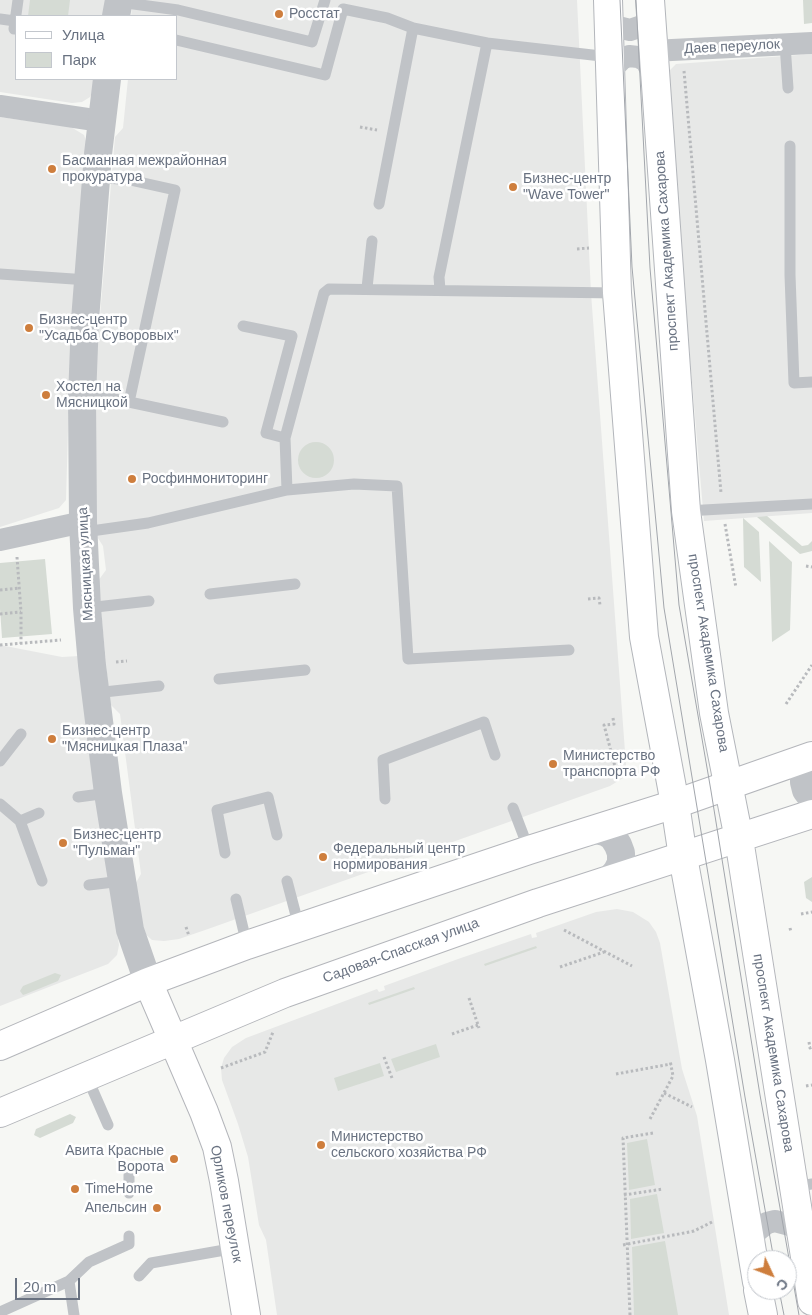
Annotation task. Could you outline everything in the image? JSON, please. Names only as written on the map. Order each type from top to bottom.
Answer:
[{"type":"main road","name":"проспект Академика Сахарова","points":[[650,4],[686,511],[714,713],[729,784],[803,1186],[802,1242],[812,1302]]},
{"type":"main road","points":[[608,6],[617,293],[644,637],[720,1060],[752,1250]]},
{"type":"main road","points":[[0,1046],[148,982],[247,945],[529,850],[812,758]]},
{"type":"main road","name":"Садовая-Спасская улица","points":[[0,1113],[285,992],[406,948],[812,814]]},
{"type":"main road","name":"Мясницкая улица","points":[[148,982],[172,1040]]},
{"type":"main road","name":"Орликов переулок","points":[[172,1040],[204,1112],[216,1147],[236,1248],[246,1315]]},
{"type":"main road","points":[[760,1300],[763,1315]]},
{"type":"street","points":[[608,6],[613,23],[618,27],[630,30],[642,26],[646,21],[650,4]]},
{"type":"street","name":"Даев переулок","points":[[653,63],[785,44],[812,43]]},
{"type":"street","points":[[611,67],[629,56],[638,57],[646,61],[651,67],[653,63]]},
{"type":"street","name":"Мясницкая улица","points":[[107,80],[101,121],[88,280],[82,398],[87,608],[95,693],[122,882],[130,930],[148,982]]},
{"type":"street","points":[[0,106],[101,121]]},
{"type":"street","points":[[0,540],[84,527]]},
{"type":"street","points":[[812,758],[804,772],[806,790],[812,798]]},
{"type":"street","points":[[587,832],[596,830],[605,832],[613,837],[621,854],[621,863],[617,871],[611,878],[602,882]]},
{"type":"street","points":[[752,1250],[751,1246],[756,1232],[767,1223],[775,1221],[790,1224],[796,1229],[802,1242]]},
{"type":"lane","points":[[17,15],[18,0]]},
{"type":"lane","points":[[118,6],[178,10],[312,42],[324,0]]},
{"type":"lane","points":[[356,12],[358,0]]},
{"type":"lane","points":[[178,40],[325,75],[343,9],[387,18],[413,28],[611,67]]},
{"type":"lane","points":[[0,19],[15,25]]},
{"type":"lane","points":[[379,204],[413,28]]},
{"type":"lane","points":[[440,290],[439,278],[487,43]]},
{"type":"lane","points":[[785,44],[788,88]]},
{"type":"lane","points":[[790,146],[790,275],[794,383],[812,382]]},
{"type":"lane","points":[[96,178],[130,180],[175,190],[130,402]]},
{"type":"lane","points":[[367,288],[372,241]]},
{"type":"lane","points":[[0,274],[88,280]]},
{"type":"lane","points":[[287,490],[285,438],[324,293],[329,289],[367,288],[617,293]]},
{"type":"lane","points":[[243,326],[292,336],[266,433],[285,438]]},
{"type":"lane","points":[[82,398],[111,398],[223,422]]},
{"type":"lane","points":[[84,527],[148,523],[287,490],[354,484],[397,486],[408,659],[569,650]]},
{"type":"lane","points":[[686,511],[812,504]]},
{"type":"lane","points":[[210,594],[295,584]]},
{"type":"lane","points":[[87,608],[149,601]]},
{"type":"lane","points":[[219,679],[305,670]]},
{"type":"lane","points":[[95,693],[159,686]]},
{"type":"lane","points":[[385,799],[383,760],[484,722],[495,755]]},
{"type":"lane","points":[[0,761],[21,734]]},
{"type":"lane","points":[[78,797],[108,793]]},
{"type":"lane","points":[[225,852],[217,810],[268,797],[277,835]]},
{"type":"lane","points":[[0,804],[20,821],[42,881]]},
{"type":"lane","points":[[514,808],[529,850]]},
{"type":"lane","points":[[20,821],[39,813]]},
{"type":"lane","points":[[287,881],[299,927]]},
{"type":"lane","points":[[89,885],[122,882]]},
{"type":"lane","points":[[236,899],[247,945]]},
{"type":"lane","points":[[87,1077],[108,1125]]},
{"type":"lane","points":[[128,1193],[129,1175]]},
{"type":"lane","points":[[0,1312],[69,1281],[89,1262],[129,1244],[129,1236]]},
{"type":"lane","points":[[140,1276],[151,1263],[236,1248]]},
{"type":"lane","points":[[69,1281],[74,1315]]},
{"type":"path","points":[[683,66],[722,509],[736,588]]},
{"type":"path","points":[[360,127],[376,130]]},
{"type":"path","points":[[577,249],[589,248]]},
{"type":"path","points":[[17,556],[20,588],[21,644]]},
{"type":"path","points":[[806,566],[812,567]]},
{"type":"path","points":[[0,590],[20,588]]},
{"type":"path","points":[[588,599],[600,598],[600,605]]},
{"type":"path","points":[[0,614],[21,612]]},
{"type":"path","points":[[0,646],[61,640]]},
{"type":"path","points":[[786,704],[812,665]]},
{"type":"path","points":[[613,718],[614,724],[604,725],[617,774]]},
{"type":"path","points":[[801,914],[812,912]]},
{"type":"path","points":[[186,927],[189,936]]},
{"type":"path","points":[[564,930],[632,966]]},
{"type":"path","points":[[560,967],[605,952]]},
{"type":"path","points":[[452,1034],[478,1027],[469,998]]},
{"type":"path","points":[[221,1068],[265,1052],[273,1032]]},
{"type":"path","points":[[809,1042],[810,1048],[812,1048]]},
{"type":"path","points":[[384,1057],[392,1078]]},
{"type":"path","points":[[616,1074],[670,1062],[673,1076],[650,1119]]},
{"type":"path","points":[[806,1086],[812,1085]]},
{"type":"path","points":[[664,1093],[692,1107]]},
{"type":"path","points":[[630,1315],[625,1244],[623,1138],[653,1133]]},
{"type":"path","points":[[625,1195],[663,1188]]},
{"type":"path","points":[[625,1244],[694,1231],[714,1221]]},
{"type":"shaded area","points":[[0,0],[106,0],[104,15],[15,15],[15,80],[95,80],[90,97],[82,102],[72,103],[0,92]]},
{"type":"shaded area","points":[[133,0],[577,0],[591,293],[626,765],[623,778],[610,786],[208,929],[179,939],[164,941],[152,940],[144,933],[134,886],[141,874],[120,714],[110,704],[98,581],[106,570],[103,546],[96,535],[94,514],[96,363],[115,137],[123,128],[128,80],[178,80],[178,15],[131,15]]},
{"type":"shaded area","points":[[812,54],[812,513],[704,521],[680,243],[669,71],[676,64]]},
{"type":"shaded area","points":[[0,117],[71,127],[84,135],[87,144],[70,360],[66,500],[59,508],[0,527]]},
{"type":"shaded area","points":[[0,645],[62,657],[79,656],[96,797],[119,945],[117,955],[108,964],[0,1006]]},
{"type":"shaded area","points":[[617,909],[633,912],[649,922],[656,932],[660,943],[682,1069],[697,1116],[729,1315],[277,1315],[266,1240],[259,1225],[248,1157],[222,1080],[221,1068],[224,1058],[232,1047],[246,1038],[377,989],[379,992],[385,990],[384,986],[458,959],[531,934],[532,938],[537,937],[536,933],[596,912]]},
{"type":"green space","points":[[30,0],[70,0],[68,15],[28,15]]},
{"type":"green space","points":[[803,0],[812,0],[812,23],[804,24]]},
{"type":"green space","points":[[316,442],[323,443],[329,447],[333,453],[333,467],[329,473],[323,477],[316,478],[309,477],[303,473],[299,467],[298,460],[299,453],[303,447],[309,443]]},
{"type":"green space","points":[[767,516],[802,546],[808,545],[812,541],[812,551],[800,554],[757,517]]},
{"type":"green space","points":[[743,518],[759,532],[761,582],[744,567]]},
{"type":"green space","points":[[769,541],[792,562],[790,630],[772,642]]},
{"type":"green space","points":[[45,559],[52,634],[2,638],[0,563]]},
{"type":"green space","points":[[812,877],[812,902],[806,898],[804,882]]},
{"type":"green space","points":[[536,946],[537,948],[485,966],[484,964]]},
{"type":"green space","points":[[55,973],[61,975],[58,981],[23,995],[20,991],[23,986]]},
{"type":"green space","points":[[414,987],[415,989],[369,1005],[368,1003]]},
{"type":"green space","points":[[436,1044],[440,1057],[396,1072],[391,1059]]},
{"type":"green space","points":[[380,1063],[384,1076],[338,1091],[334,1078]]},
{"type":"green space","points":[[70,1114],[76,1117],[73,1123],[40,1138],[34,1135],[36,1129]]},
{"type":"green space","points":[[647,1139],[655,1185],[629,1190],[627,1143]]},
{"type":"green space","points":[[657,1194],[664,1233],[631,1239],[630,1199]]},
{"type":"green space","points":[[665,1241],[678,1315],[634,1315],[632,1247]]},
{"type":"tram line","points":[[620,0],[632,267],[664,608],[772,1250]]},
{"type":"tram line","points":[[636,0],[650,268],[679,605],[760,1095],[799,1315]]},
{"type":"tram line","points":[[781,1300],[784,1315]]},
{"type":"place","name":"Росстат","points":[[279,14]]},
{"type":"place","name":"Басманная межрайонная прокуратура","points":[[52,169]]},
{"type":"place","name":"Бизнес-центр \"Wave Tower\"","points":[[513,187]]},
{"type":"place","name":"Бизнес-центр \"Усадьба Суворовых\"","points":[[29,328]]},
{"type":"place","name":"Хостел на Мясницкой","points":[[46,395]]},
{"type":"place","name":"Росфинмониторинг","points":[[132,479]]},
{"type":"place","name":"Бизнес-центр \"Мясницкая Плаза\"","points":[[52,739]]},
{"type":"place","name":"Министерство транспорта РФ","points":[[553,764]]},
{"type":"place","name":"Бизнес-центр \"Пульман\"","points":[[63,843]]},
{"type":"place","name":"Федеральный центр нормирования","points":[[323,857]]},
{"type":"place","name":"Министерство сельского хозяйства РФ","points":[[321,1145]]},
{"type":"place","name":"Авита Красные Ворота","points":[[174,1159]]},
{"type":"place","name":"TimeHome","points":[[75,1189]]},
{"type":"place","name":"Апельсин","points":[[157,1208]]}]
